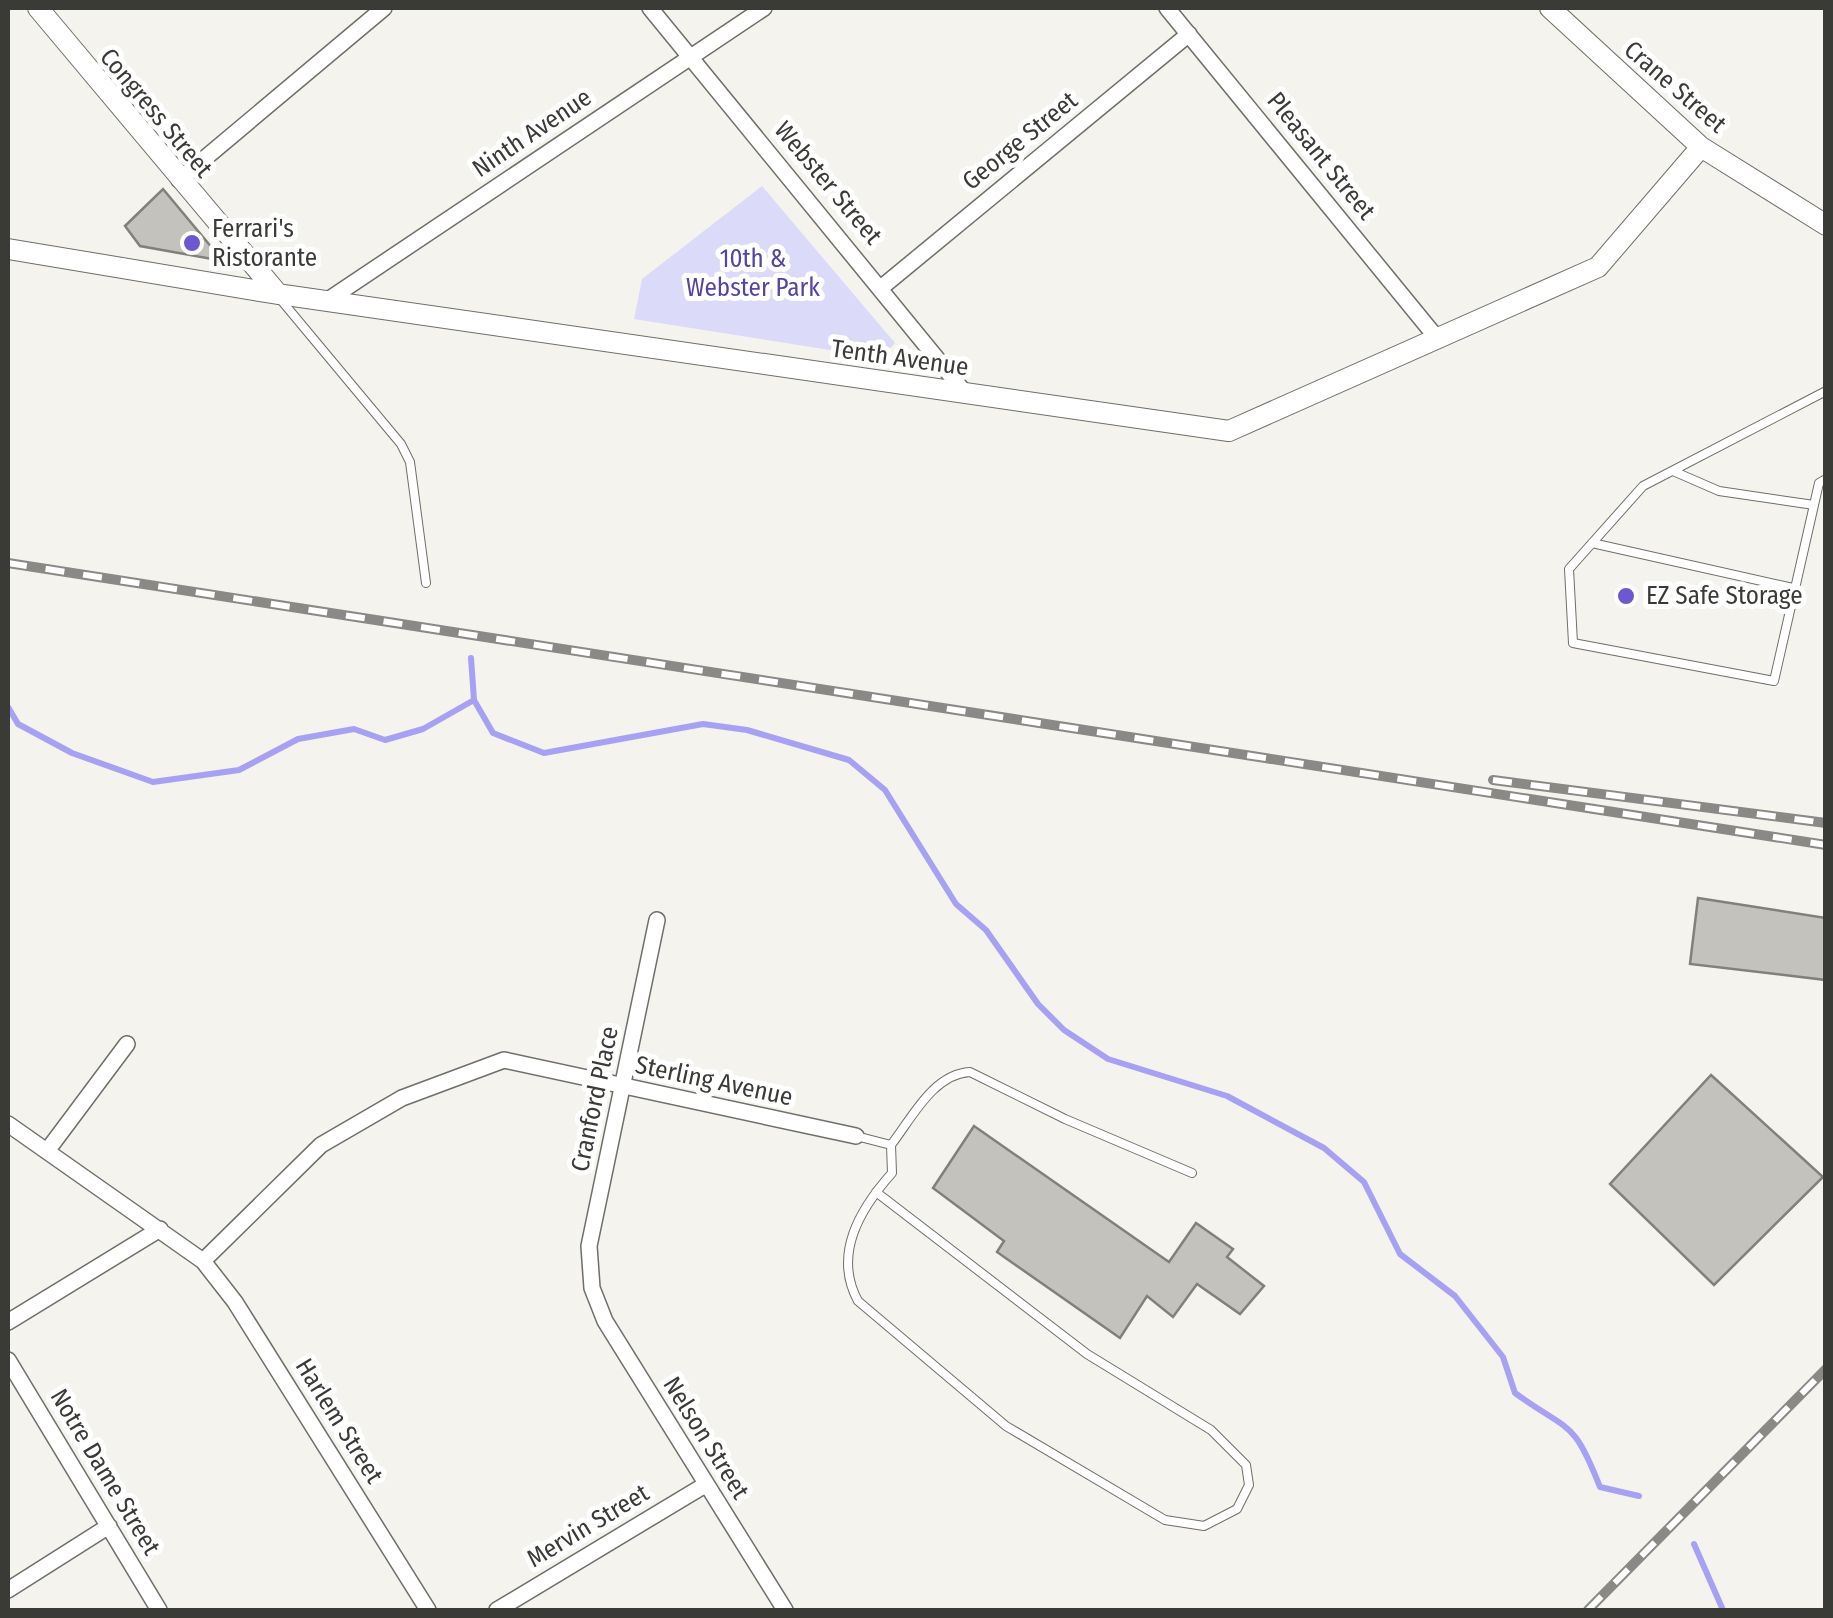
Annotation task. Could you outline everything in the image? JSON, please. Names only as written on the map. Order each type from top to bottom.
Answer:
[{"type":"street","name":"Congress Street","points":[[38,8],[178,180],[278,294]]},
{"type":"street","points":[[178,180],[384,8]]},
{"type":"street","name":"Webster Street","points":[[650,8],[965,393]]},
{"type":"street","name":"Ninth Avenue","points":[[328,300],[764,8]]},
{"type":"street","name":"Pleasant Street","points":[[1168,8],[1436,337]]},
{"type":"street","name":"Crane Street","points":[[1550,8],[1701,146],[1826,225]]},
{"type":"street","name":"George Street","points":[[882,287],[1189,34]]},
{"type":"street","name":"Tenth Avenue","points":[[8,248],[278,294],[1228,432],[1598,267],[1701,146]]},
{"type":"street","name":"Cranford Place","points":[[592,1288],[589,1246],[657,920]]},
{"type":"street","points":[[47,1150],[127,1044]]},
{"type":"street","name":"Sterling Avenue","points":[[203,1261],[321,1146],[402,1098],[504,1060],[856,1136]]},
{"type":"street","name":"Harlem Street","points":[[8,1124],[203,1261],[235,1302],[428,1610]]},
{"type":"street","points":[[8,1322],[160,1228]]},
{"type":"street","name":"Nelson Street","points":[[592,1288],[605,1321],[785,1610]]},
{"type":"street","name":"Notre Dame Street","points":[[8,1360],[159,1610]]},
{"type":"street","name":"Mervin Street","points":[[497,1610],[706,1485]]},
{"type":"street","points":[[8,1590],[109,1526]]},
{"type":"lane","points":[[278,294],[293,318],[401,444],[410,462],[426,583]]},
{"type":"lane","points":[[1826,390],[1642,486],[1568,570],[1573,644],[1774,681],[1814,505],[1820,484],[1826,479]]},
{"type":"lane","points":[[1672,471],[1719,491],[1814,505]]},
{"type":"lane","points":[[1592,543],[1793,588]]},
{"type":"lane","points":[[876,1192],[1087,1354],[1211,1430],[1246,1465],[1250,1485],[1237,1509],[1204,1526],[1165,1520],[1006,1426],[858,1301],[846,1279],[846,1253],[876,1192],[892,1173],[891,1145],[941,1081],[954,1073],[970,1072],[1065,1120],[1192,1173]]},
{"type":"lane","points":[[856,1136],[891,1145]]},
{"type":"green space","name":"10th & Webster Park","points":[[762,186],[895,343],[880,358],[634,319],[642,279]]},
{"type":"building","points":[[163,189],[223,261],[140,246],[125,226]]},
{"type":"building","points":[[1698,898],[1826,918],[1826,980],[1690,964]]},
{"type":"building","points":[[1711,1075],[1823,1177],[1714,1285],[1610,1184]]},
{"type":"building","points":[[974,1126],[1169,1262],[1196,1223],[1233,1249],[1227,1257],[1264,1286],[1240,1314],[1197,1284],[1173,1317],[1147,1296],[1120,1338],[997,1252],[1004,1241],[933,1188]]},
{"type":"waterway","points":[[471,658],[474,700]]},
{"type":"waterway","points":[[8,707],[18,724],[72,753],[153,782],[239,770],[298,739],[354,729],[385,740],[423,729],[474,700],[493,733],[544,753],[703,724],[747,730],[849,760],[885,790],[956,904],[986,930],[1038,1004],[1064,1030],[1108,1059],[1227,1096],[1324,1148],[1364,1182],[1400,1254],[1455,1296],[1503,1357],[1515,1393],[1576,1437],[1600,1487],[1639,1496]]},
{"type":"waterway","points":[[1694,1544],[1723,1610]]},
{"type":"railway","points":[[8,563],[1826,845]]},
{"type":"railway","points":[[1493,780],[1826,823]]},
{"type":"railway","points":[[1588,1610],[1826,1369]]},
{"type":"place","name":"Ferrari's Ristorante","points":[[192,243]]},
{"type":"place","name":"EZ Safe Storage","points":[[1626,596]]}]
